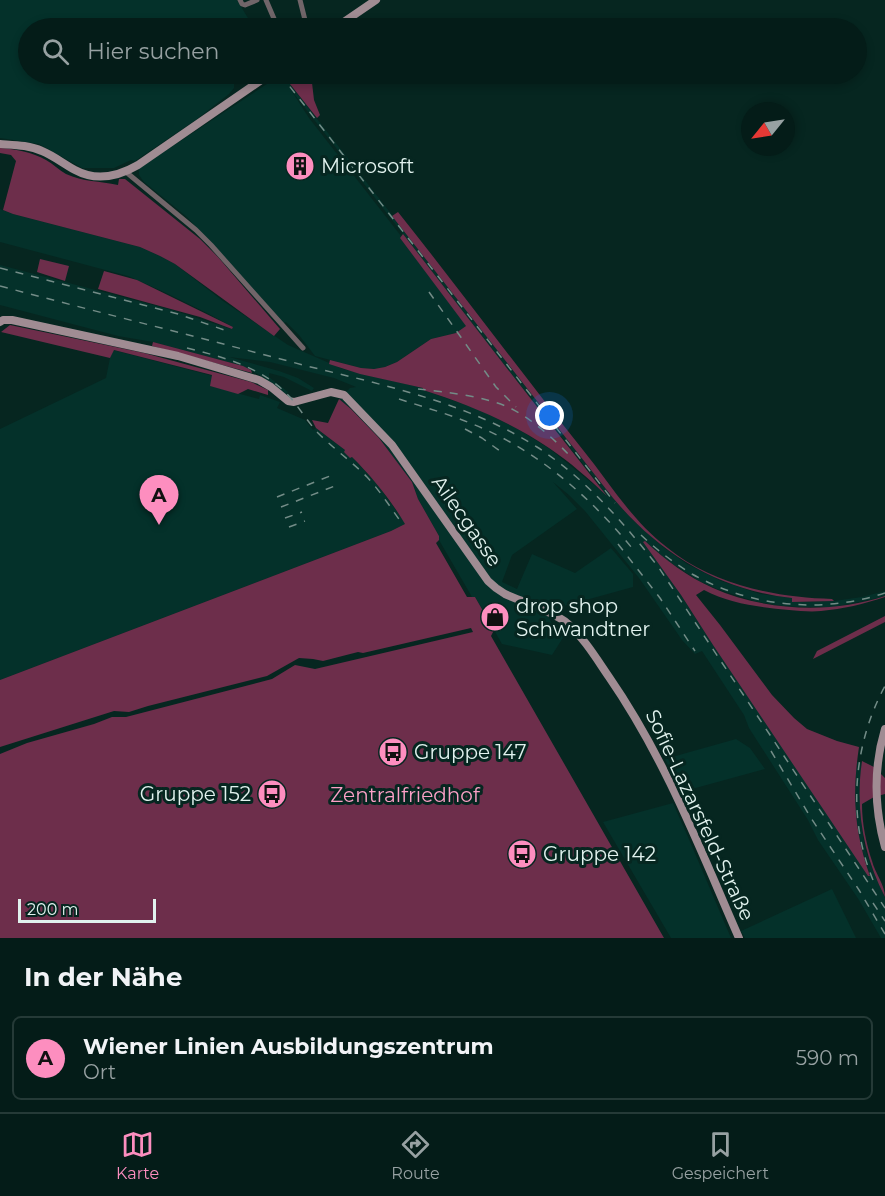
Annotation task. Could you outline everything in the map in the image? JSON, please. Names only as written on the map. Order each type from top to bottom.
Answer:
[{"type":"street","points":[[240,0],[245,5],[257,0]]},
{"type":"street","points":[[266,0],[274,18]]},
{"type":"street","points":[[300,0],[304,18]]},
{"type":"street","points":[[350,18],[376,0]]},
{"type":"street","points":[[0,144],[35,148],[86,175],[114,176],[138,165],[255,84]]},
{"type":"street","points":[[126,172],[212,245],[303,348]]},
{"type":"street","name":"Ailecgasse","points":[[0,322],[12,320],[178,356],[259,380],[288,401],[294,402],[336,392],[344,395],[392,445],[488,581],[505,594],[565,622],[589,648]]},
{"type":"street","name":"Sofie-Lazarsfeld-Straße","points":[[589,648],[629,706],[651,745],[696,838],[739,938]]},
{"type":"street","points":[[885,729],[878,757],[876,792],[885,847]]},
{"type":"shaded area","points":[[0,0],[237,0],[248,18],[18,18],[18,84],[234,84],[234,88],[197,119],[135,161],[131,160],[114,168],[82,168],[39,144],[0,138]]},
{"type":"shaded area","points":[[267,84],[290,84],[613,498],[663,547],[687,564],[721,581],[760,594],[793,598],[792,602],[834,601],[885,591],[885,596],[834,607],[783,606],[754,601],[699,581],[644,542],[870,876],[859,840],[855,808],[857,762],[862,763],[859,790],[862,827],[865,849],[885,898],[885,938],[881,938],[859,900],[818,840],[808,820],[749,728],[744,715],[702,651],[695,654],[682,640],[639,578],[585,511],[553,482],[577,509],[512,555],[502,582],[517,589],[532,554],[575,573],[611,548],[633,574],[633,587],[557,608],[550,621],[566,633],[552,655],[502,644],[439,540],[412,482],[379,438],[339,399],[350,388],[356,387],[334,378],[270,362],[229,357],[279,371],[298,378],[314,388],[312,391],[284,377],[269,373],[269,377],[288,392],[285,395],[263,377],[243,366],[0,305],[0,265],[172,310],[231,329],[233,327],[128,276],[0,242],[0,209],[140,247],[175,264],[223,301],[288,345],[343,369],[423,388],[423,390],[478,409],[518,429],[550,449],[604,493],[291,90],[309,118],[401,236],[400,238],[467,326],[456,333],[431,339],[397,362],[385,367],[361,368],[315,356],[299,335],[286,322],[284,323],[187,217],[144,182],[139,175],[141,167]]},
{"type":"shaded area","points":[[113,350],[213,376],[211,386],[259,399],[260,395],[280,402],[277,408],[305,420],[313,430],[316,428],[345,450],[350,458],[352,457],[377,484],[406,524],[0,680],[0,429],[106,378]]},
{"type":"shaded area","points":[[736,739],[750,748],[765,769],[681,792],[665,759]]},
{"type":"shaded area","points":[[673,803],[731,938],[671,938],[603,822]]},
{"type":"shaded area","points":[[832,889],[856,938],[745,938],[741,931]]},
{"type":"green space","points":[[290,84],[312,84],[314,100],[320,115],[317,118]]},
{"type":"green space","points":[[0,148],[35,155],[66,174],[79,179],[118,185],[119,179],[125,179],[200,239],[280,329],[274,336],[175,264],[140,247],[3,210],[16,161],[11,155],[0,153]]},
{"type":"green space","points":[[398,212],[622,502],[655,538],[694,566],[731,582],[771,593],[834,601],[792,602],[792,598],[740,587],[716,578],[693,566],[671,552],[651,536],[613,498],[392,216]]},
{"type":"green space","points":[[403,234],[607,496],[549,448],[488,415],[423,390],[423,388],[360,374],[329,364],[330,360],[361,368],[385,367],[397,362],[431,339],[456,333],[466,326],[400,238]]},
{"type":"green space","points":[[40,259],[69,266],[65,281],[37,272]]},
{"type":"green space","points":[[104,271],[137,280],[233,327],[232,329],[200,317],[98,289]]},
{"type":"green space","points":[[10,325],[144,353],[251,382],[268,390],[268,395],[248,389],[238,394],[210,386],[212,375],[114,350],[110,358],[1,332]]},
{"type":"green space","points":[[153,342],[243,366],[252,373],[152,346]]},
{"type":"green space","name":"Zentralfriedhof","points":[[339,399],[379,438],[412,482],[418,499],[439,536],[436,543],[467,597],[475,597],[494,630],[491,636],[664,938],[0,938],[0,754],[27,743],[112,717],[126,717],[272,679],[295,665],[315,669],[473,632],[471,628],[323,661],[299,658],[267,676],[129,712],[114,711],[0,747],[0,680],[405,524],[374,481],[352,457],[350,458],[344,452],[345,450],[316,428],[312,420],[328,423]]},
{"type":"green space","points":[[645,541],[695,579],[733,596],[754,601],[798,607],[821,607],[843,606],[885,596],[845,608],[809,611],[745,604],[724,599],[704,590],[696,595],[772,695],[794,718],[807,729],[859,747],[856,812],[870,876],[643,542]]},
{"type":"green space","points":[[885,616],[885,622],[813,659],[817,651]]},
{"type":"green space","points":[[862,761],[874,767],[885,778],[885,794],[862,804],[868,847],[885,897],[871,865],[860,814]]},
{"type":"railway","points":[[288,84],[615,503]]},
{"type":"railway","points":[[0,268],[178,314],[230,332]]},
{"type":"railway","points":[[0,286],[423,397],[482,418],[537,447],[588,487],[632,534],[659,568],[885,908]]},
{"type":"railway","points":[[429,292],[496,387],[516,407]]},
{"type":"railway","points":[[187,348],[243,365],[268,378],[279,387],[290,397],[318,433],[367,477],[403,525]]},
{"type":"railway","points":[[418,389],[476,397],[508,407],[541,429],[570,456]]},
{"type":"railway","points":[[399,399],[472,424],[525,451],[545,464],[582,495],[632,548]]},
{"type":"railway","points":[[465,429],[504,454]]},
{"type":"railway","points":[[277,497],[335,474]]},
{"type":"railway","points":[[281,507],[340,484]]},
{"type":"railway","points":[[285,518],[302,512]]},
{"type":"railway","points":[[289,527],[305,521]]},
{"type":"railway","points":[[641,535],[692,574],[738,594],[762,600],[787,604],[836,604],[885,593]]},
{"type":"railway","points":[[618,544],[660,598],[695,651]]},
{"type":"railway","points":[[873,880],[859,832],[857,782],[866,732],[885,686]]},
{"type":"railway","points":[[771,751],[885,934]]},
{"type":"railway","points":[[873,903],[885,921]]},
{"type":"place","name":"Microsoft","points":[[300,166]]},
{"type":"place","name":"Wiener Linien Ausbildungszentrum","points":[[159,525]]},
{"type":"place","name":"drop shop Schwandtner","points":[[495,617]]},
{"type":"place","name":"Gruppe 147","points":[[393,752]]},
{"type":"place","name":"Gruppe 152","points":[[272,794]]},
{"type":"place","name":"Gruppe 142","points":[[522,854]]}]
